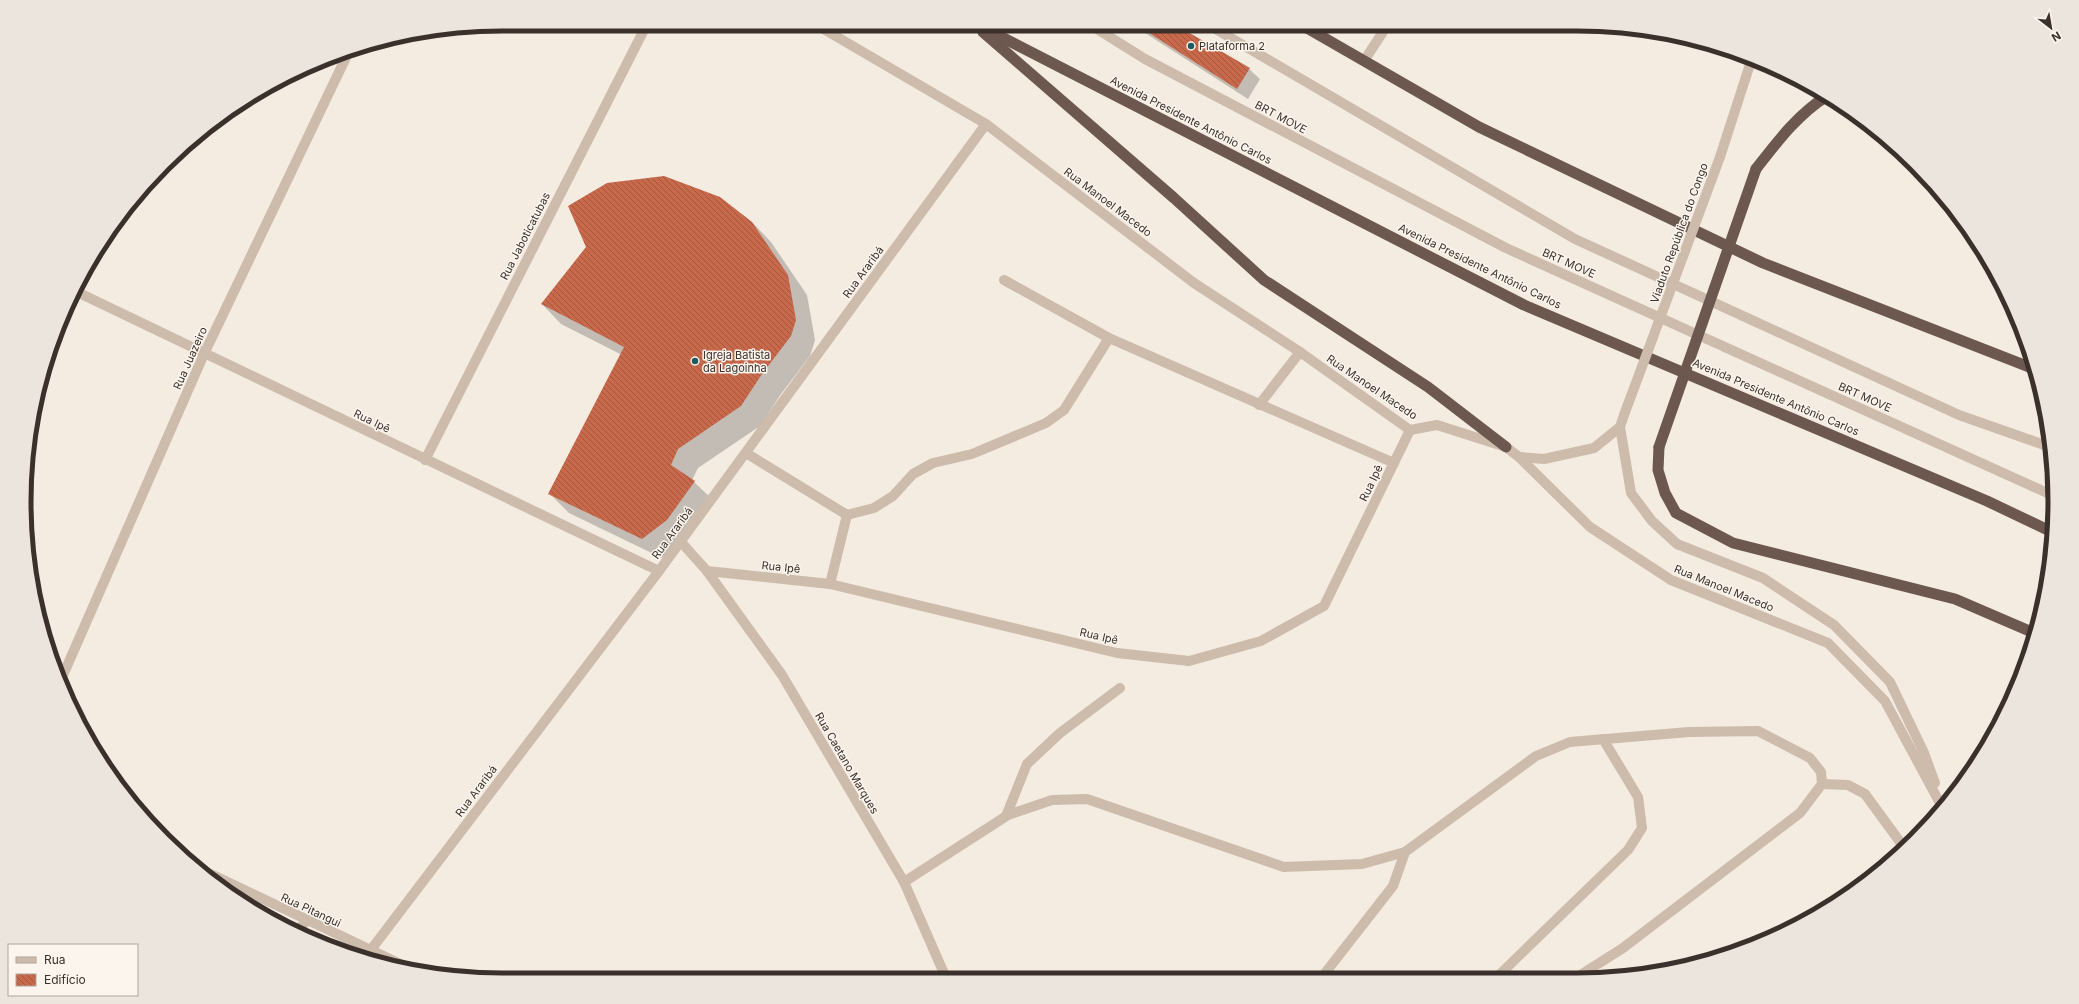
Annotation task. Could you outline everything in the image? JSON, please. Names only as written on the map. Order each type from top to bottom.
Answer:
[{"type":"highway","points":[[981,31],[1174,198],[1264,280],[1428,387],[1506,447]]},
{"type":"highway","name":"Avenida Presidente Antônio Carlos","points":[[990,31],[1524,305],[1980,498],[2047,530]]},
{"type":"highway","points":[[1312,31],[1478,127],[1763,263],[2028,367]]},
{"type":"highway","points":[[1822,100],[1804,114],[1780,138],[1756,168],[1659,447],[1658,470],[1665,493],[1676,513],[1733,543],[1955,599],[2030,631]]},
{"type":"street","name":"Rua Jaboticatubas","points":[[425,460],[643,31]]},
{"type":"street","name":"Rua Manoel Macedo","points":[[827,31],[986,124],[1194,283],[1300,352],[1410,430],[1437,426],[1506,447],[1519,457],[1590,528],[1671,580],[1828,643],[1885,701],[1941,802]]},
{"type":"street","name":"BRT MOVE","points":[[1100,31],[1145,59],[1506,248],[2048,493]]},
{"type":"street","name":"BRT MOVE","points":[[1219,31],[1575,239],[1959,415],[2045,446]]},
{"type":"street","points":[[1364,61],[1383,31]]},
{"type":"street","name":"Rua Juazeiro","points":[[64,673],[204,354],[346,58]]},
{"type":"street","name":"Viaduto República do Congo","points":[[1624,414],[1720,157],[1750,64]]},
{"type":"street","name":"Rua Araribá","points":[[372,955],[681,542],[986,124]]},
{"type":"street","points":[[1004,280],[1109,338],[1259,405],[1394,462]]},
{"type":"street","name":"Rua Ipê","points":[[80,294],[659,571]]},
{"type":"street","points":[[746,453],[847,515],[874,508],[893,496],[913,474],[933,463],[972,454],[1046,424],[1064,410],[1109,338]]},
{"type":"street","points":[[1259,405],[1300,352]]},
{"type":"street","name":"Rua Manoel Macedo","points":[[1624,414],[1620,427],[1631,493],[1652,521],[1677,544],[1763,578],[1834,625],[1890,682],[1924,753],[1941,801]]},
{"type":"street","points":[[1519,457],[1544,459],[1594,448],[1620,427]]},
{"type":"street","name":"Rua Ipê","points":[[707,571],[830,584],[1117,653],[1189,661],[1261,641],[1324,606],[1410,430]]},
{"type":"street","points":[[830,584],[847,515]]},
{"type":"street","points":[[681,542],[707,571]]},
{"type":"street","name":"Rua Caetano Marques","points":[[707,571],[782,675],[904,882],[944,973]]},
{"type":"street","points":[[1006,816],[1027,764],[1060,733],[1120,688]]},
{"type":"street","points":[[904,882],[1006,816],[1052,800],[1087,798],[1284,867],[1362,864],[1405,852],[1536,756],[1570,742],[1689,732],[1758,731],[1810,758],[1821,772],[1822,784],[1800,813],[1623,948],[1584,973]]},
{"type":"street","points":[[1501,973],[1628,850],[1642,828],[1638,797],[1603,739]]},
{"type":"street","points":[[1822,784],[1848,785],[1865,794],[1901,843]]},
{"type":"street","points":[[1325,973],[1393,886],[1405,852]]},
{"type":"street","name":"Rua Pitangui","points":[[216,877],[370,954]]},
{"type":"street","points":[[301,927],[306,921]]},
{"type":"building","name":"Plataforma 2","points":[[1146,31],[1186,31],[1250,68],[1237,89]]},
{"type":"building","name":"Igreja Batista da Lagoinha","points":[[664,176],[720,197],[752,222],[788,275],[796,320],[791,336],[762,374],[741,406],[678,449],[671,465],[695,481],[667,520],[642,539],[548,494],[624,347],[541,304],[586,247],[568,206],[607,183]]},
{"type":"place","name":"Plataforma 2","points":[[1191,46]]},
{"type":"place","name":"Igreja Batista da Lagoinha","points":[[695,361]]}]
